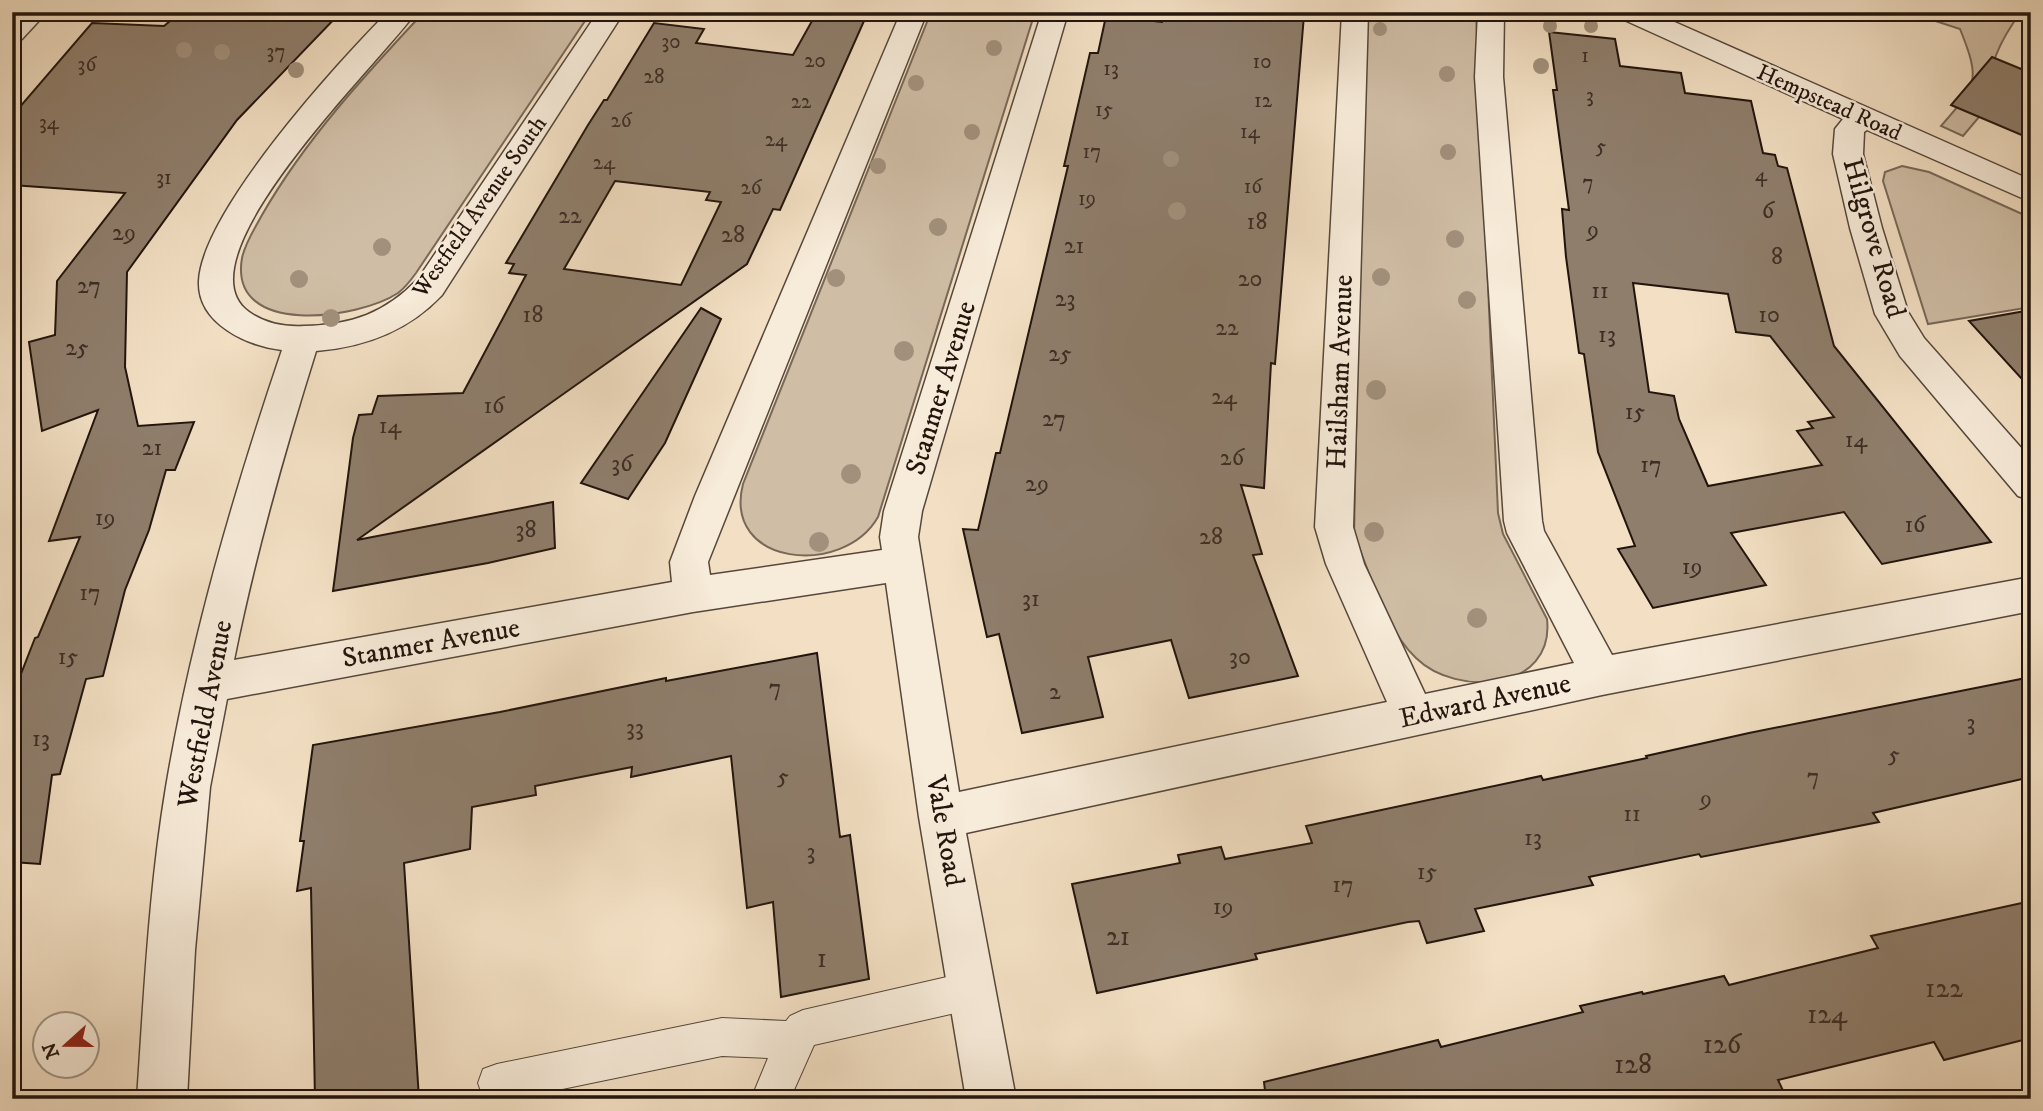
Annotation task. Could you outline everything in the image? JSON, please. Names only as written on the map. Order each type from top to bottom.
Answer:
[{"type":"street","points":[[12,33],[34,12]]},
{"type":"street","name":"Westfield Avenue South","points":[[403,12],[310,117],[235,222],[218,262],[216,293],[220,304],[235,320],[263,334],[303,339],[334,337],[373,326],[407,310],[430,287],[611,12]]},
{"type":"street","points":[[693,596],[689,562],[914,12]]},
{"type":"street","name":"Stanmer Avenue","points":[[211,683],[693,596],[901,564],[899,537],[903,512],[1055,12]]},
{"type":"street","name":"Hailsham Avenue","points":[[1355,12],[1334,527],[1345,564],[1414,716]]},
{"type":"street","points":[[1491,12],[1489,77],[1523,521],[1526,533],[1602,676]]},
{"type":"street","name":"Hempstead Road","points":[[1629,12],[2031,192]]},
{"type":"street","name":"Hilgrove Road","points":[[1862,118],[1850,129],[1848,154],[1866,228],[1892,314],[1912,347],[2031,485]]},
{"type":"street","name":"Westfield Avenue","points":[[162,1099],[171,950],[188,787],[227,597],[249,513],[303,339]]},
{"type":"street","name":"Vale Road","points":[[901,564],[941,817],[991,1099]]},
{"type":"street","name":"Edward Avenue","points":[[941,817],[1602,676],[2031,594]]},
{"type":"lane","points":[[770,1099],[795,1040],[803,1029],[973,990]]},
{"type":"lane","points":[[497,1083],[722,1037],[795,1040]]},
{"type":"shaded area","points":[[424,12],[591,12],[416,273],[401,291],[380,302],[355,310],[328,314],[300,315],[275,311],[255,301],[243,284],[242,258],[262,215],[317,134],[358,84]]},
{"type":"shaded area","points":[[931,12],[1035,12],[878,517],[861,536],[839,549],[814,555],[790,554],[767,547],[750,532],[741,511],[743,484]]},
{"type":"shaded area","points":[[1369,12],[1476,12],[1498,513],[1503,534],[1547,619],[1545,643],[1536,661],[1520,674],[1500,680],[1478,682],[1455,679],[1434,671],[1416,658],[1387,617],[1354,535],[1364,45]]},
{"type":"shaded area","points":[[1908,12],[2021,12],[1996,55],[1990,79],[1990,104],[1963,136],[1941,126],[1962,101],[1972,82],[1971,60],[1960,29]]},
{"type":"shaded area","points":[[1902,166],[1929,172],[2031,218],[2031,307],[1928,324],[1883,181],[1885,172]]},
{"type":"building","points":[[181,12],[341,12],[237,120],[127,272],[125,367],[138,426],[194,422],[175,470],[166,470],[149,530],[125,590],[103,676],[86,679],[60,774],[52,775],[40,864],[12,862],[12,697],[80,537],[49,541],[98,410],[42,431],[29,342],[55,335],[57,281],[125,193],[12,185],[12,116],[92,23],[164,26]]},
{"type":"building","points":[[817,12],[868,12],[780,210],[773,209],[747,264],[357,540],[553,502],[555,548],[333,591],[353,438],[359,415],[372,414],[378,396],[463,393],[526,275],[509,273],[514,264],[506,263],[588,125],[604,100],[607,100],[654,23],[704,29],[696,43],[793,55]],"holes":[[[615,181],[710,192],[706,200],[721,202],[681,285],[564,269]]]},
{"type":"building","points":[[1164,12],[1198,12],[1251,18],[1252,12],[1296,12],[1296,15],[1304,15],[1275,364],[1271,363],[1264,488],[1241,485],[1262,554],[1253,555],[1298,676],[1189,698],[1171,640],[1088,657],[1103,717],[1022,733],[999,634],[987,637],[963,529],[978,530],[996,453],[1000,453],[1068,166],[1064,166],[1090,53],[1098,53],[1106,16],[1162,22]]},
{"type":"building","points":[[1549,32],[1615,39],[1620,66],[1681,73],[1685,93],[1751,101],[1763,153],[1775,155],[1778,166],[1787,168],[1834,346],[1991,542],[1882,564],[1844,512],[1731,533],[1766,585],[1653,608],[1618,549],[1635,546],[1598,452],[1584,354],[1579,353],[1566,257],[1562,209],[1569,210],[1553,90],[1557,90]],"holes":[[[1633,283],[1728,294],[1736,332],[1770,336],[1834,417],[1808,422],[1813,428],[1797,431],[1822,465],[1708,486],[1679,419],[1674,396],[1649,392]]]},
{"type":"building","points":[[1992,57],[2031,73],[2031,139],[1951,105]]},
{"type":"building","points":[[701,308],[721,319],[665,443],[628,499],[581,483]]},
{"type":"building","points":[[2031,310],[2031,389],[1969,321]]},
{"type":"building","points":[[817,653],[840,837],[850,835],[869,979],[781,997],[773,902],[747,908],[731,756],[631,777],[632,767],[535,786],[536,795],[472,807],[470,849],[404,863],[419,1099],[315,1099],[311,888],[297,891],[304,841],[300,841],[313,745],[500,712],[666,678],[666,681]]},
{"type":"building","points":[[2031,677],[2031,777],[1873,813],[1879,822],[1701,857],[1699,854],[1589,877],[1593,885],[1475,909],[1484,931],[1427,943],[1419,921],[1408,922],[1255,954],[1257,959],[1097,993],[1072,884],[1180,863],[1178,855],[1221,847],[1225,859],[1312,843],[1306,826],[1541,776],[1543,780],[1749,733]]},
{"type":"building","points":[[2031,901],[2031,1038],[1944,1060],[1934,1042],[1778,1080],[1787,1099],[1266,1099],[1264,1082],[1438,1040],[1441,1047],[1583,1012],[1580,1006],[1642,992],[1643,994],[1724,976],[1729,985],[1878,948],[1871,936]]}]
